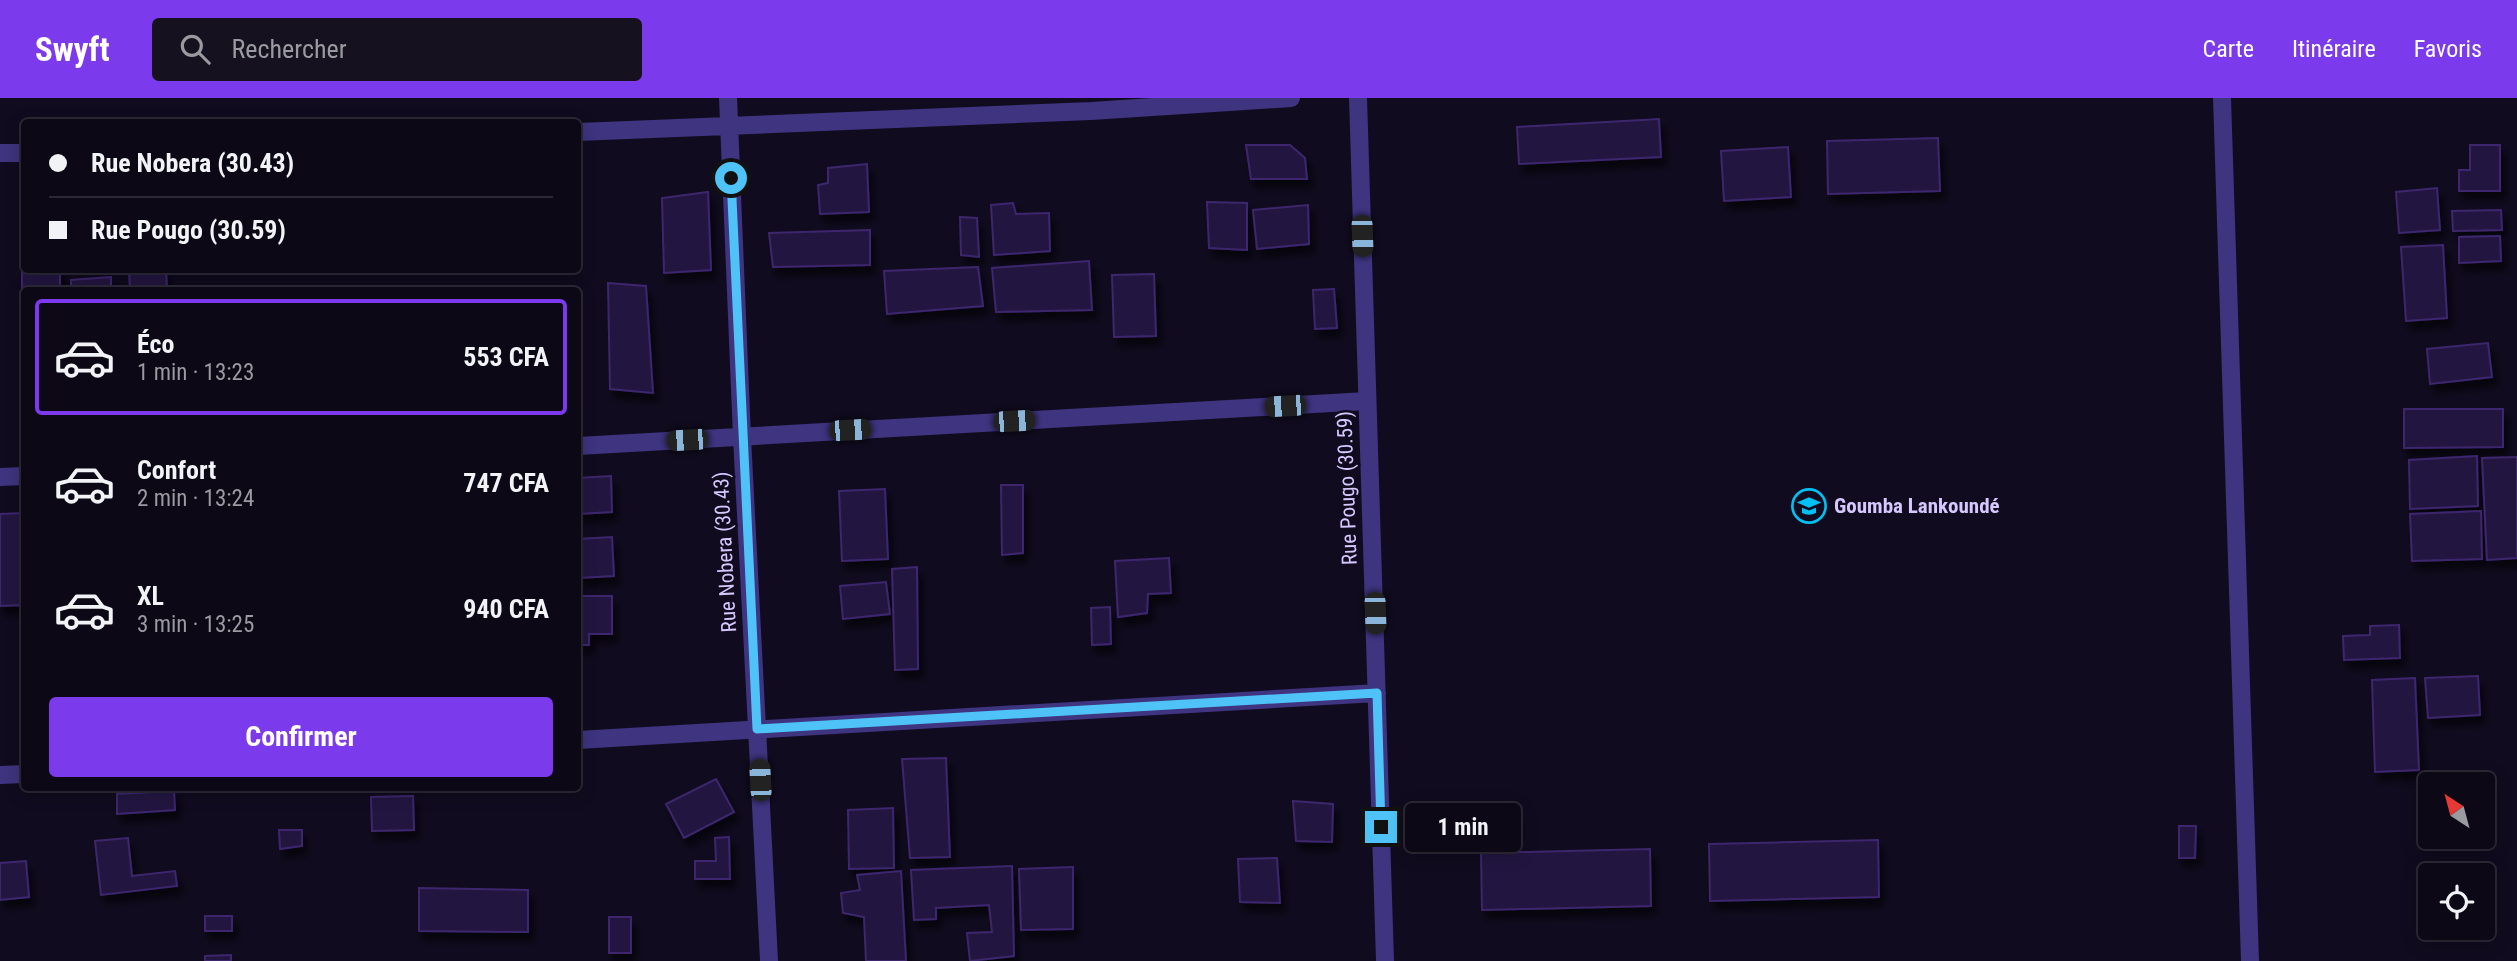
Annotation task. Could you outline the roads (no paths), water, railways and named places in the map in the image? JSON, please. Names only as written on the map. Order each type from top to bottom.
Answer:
[{"type":"street","name":"Rue Nobera (30.43)","points":[[728,98],[742,437],[769,961]]},
{"type":"street","points":[[581,132],[1091,111],[1291,98]]},
{"type":"street","name":"Rue Pougo (30.59)","points":[[1358,98],[1385,961]]},
{"type":"street","points":[[2222,98],[2249,961]]},
{"type":"street","points":[[0,153],[21,153]]},
{"type":"street","points":[[581,446],[1367,401]]},
{"type":"street","points":[[0,477],[21,476]]},
{"type":"street","points":[[581,740],[1377,693]]},
{"type":"street","points":[[0,775],[21,774]]},
{"type":"place","name":"Goumba Lankoundé","points":[[1809,506]]}]
